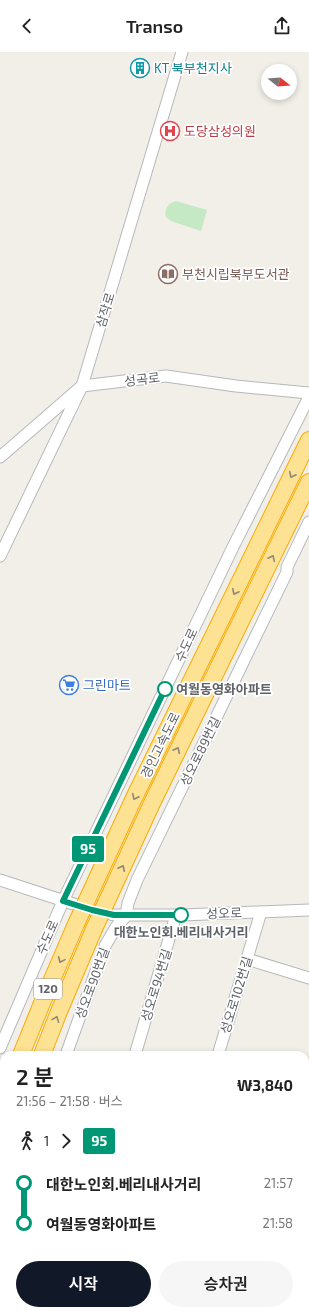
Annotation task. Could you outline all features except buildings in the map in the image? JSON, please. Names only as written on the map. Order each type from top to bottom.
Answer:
[{"type":"highway","name":"경인고속도로","points":[[23,1051],[76,924],[133,800],[309,440]]},
{"type":"highway","name":"경인고속도로","points":[[44,1051],[94,929],[153,801],[309,482]]},
{"type":"street","name":"삼작로","points":[[0,556],[82,386],[182,52]]},
{"type":"street","name":"성곡로","points":[[82,386],[166,376],[236,386],[309,393]]},
{"type":"street","points":[[0,457],[82,386]]},
{"type":"street","name":"수도로","points":[[0,1048],[63,901],[233,548],[309,397]]},
{"type":"street","name":"성오로89번길","points":[[126,916],[128,903],[137,880],[287,572],[287,567],[309,522]]},
{"type":"street","name":"성오로","points":[[0,880],[105,914],[126,916],[309,910]]},
{"type":"street","name":"성오로102번길","points":[[219,1051],[261,912]]},
{"type":"street","name":"성오로94번길","points":[[136,1051],[176,915]]},
{"type":"street","name":"성오로90번길","points":[[67,1051],[105,946],[116,927],[126,916]]},
{"type":"street","points":[[247,959],[309,978]]},
{"type":"green space","points":[[176,201],[207,210],[201,231],[171,221],[166,217],[167,207]]},
{"type":"bus line","name":"95","points":[[165,689],[63,901],[105,914],[126,916],[181,915]]},
{"type":"place","name":"KT 북부천지사","points":[[140,68]]},
{"type":"place","name":"도당삼성의원","points":[[170,131]]},
{"type":"place","name":"부천시립북부도서관","points":[[168,274]]},
{"type":"place","name":"그린마트","points":[[69,685]]},
{"type":"place","name":"여월동영화아파트","points":[[165,689]]},
{"type":"place","name":"대한노인회.베리내사거리","points":[[181,915]]}]
